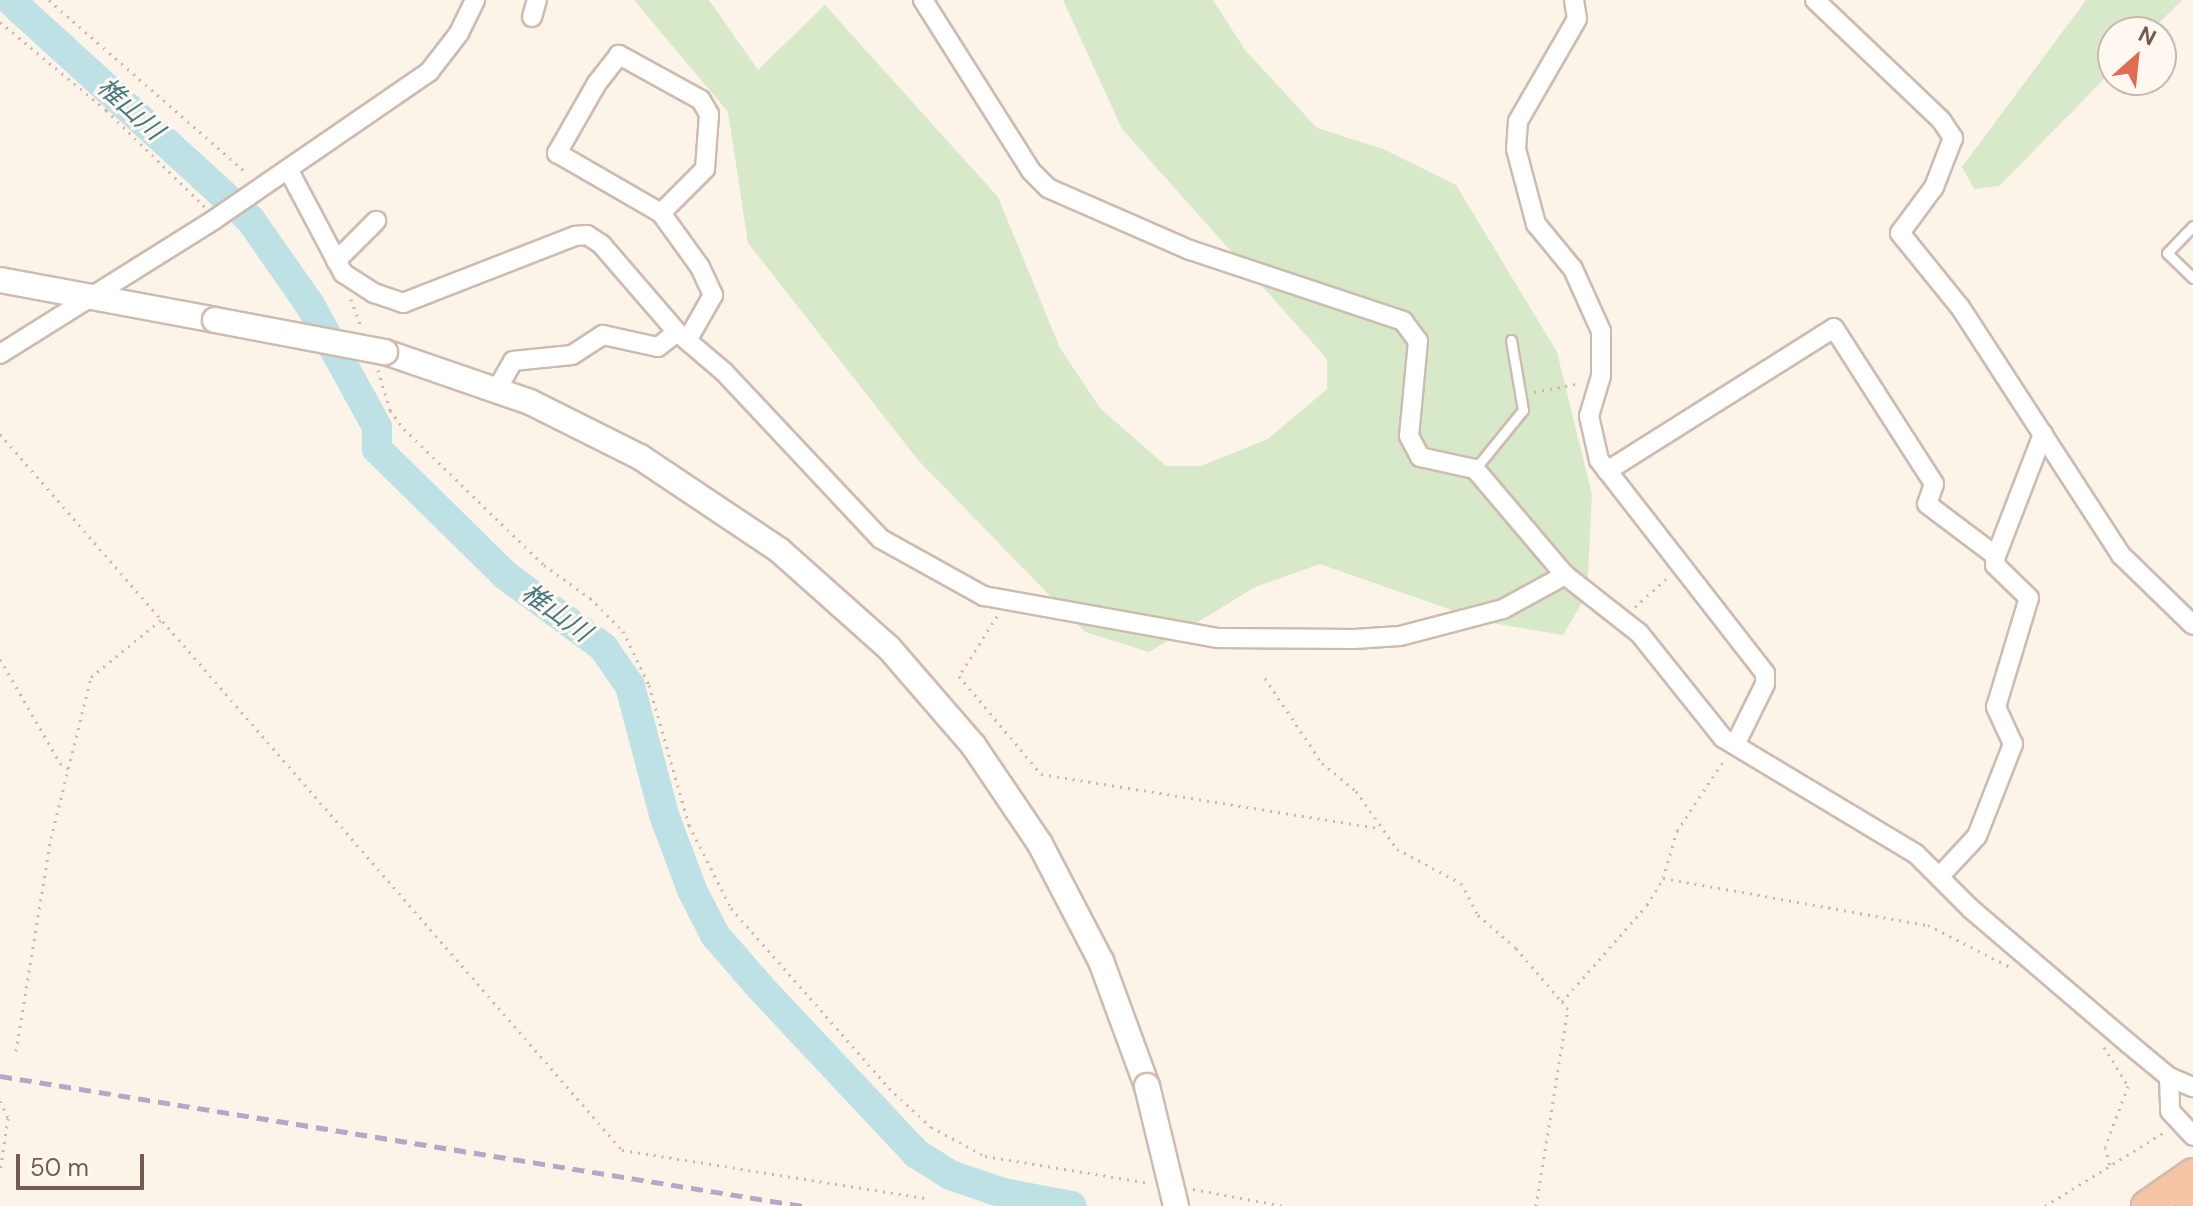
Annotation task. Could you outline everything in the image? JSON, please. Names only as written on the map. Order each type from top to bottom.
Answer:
[{"type":"highway","points":[[2147,1206],[2193,1174]]},
{"type":"street","points":[[0,354],[215,219],[429,72],[459,33],[475,0]]},
{"type":"street","points":[[923,0],[1031,171],[1048,188],[1190,250],[1403,321],[1418,341],[1411,448],[1432,462],[1475,469],[1565,575],[1625,618],[1714,730],[1916,854],[1971,909],[2169,1077],[2193,1087]]},
{"type":"street","points":[[1574,0],[1577,19],[1514,136],[1536,224],[1573,269],[1601,331],[1601,376],[1589,416],[1599,460],[1765,673],[1765,684],[1735,745]]},
{"type":"street","points":[[1815,0],[1941,120],[1953,138],[1934,187],[1900,233],[1960,307],[2121,555],[2193,625]]},
{"type":"street","points":[[497,389],[513,361],[572,355],[603,335],[658,347],[682,335],[713,295],[661,213],[557,153],[597,83],[619,55],[701,100],[709,114],[705,169],[661,213]]},
{"type":"street","points":[[282,173],[339,267],[387,298],[417,301],[587,235],[601,244],[682,335],[892,548],[984,596],[1218,638],[1354,639],[1400,636],[1503,609],[1565,575]]},
{"type":"street","points":[[339,267],[376,221]]},
{"type":"street","points":[[0,280],[379,354],[497,389],[602,437],[712,501],[779,550],[889,648],[973,745],[1040,844],[1101,961],[1147,1086],[1181,1197]]},
{"type":"street","points":[[1607,471],[1834,328],[1934,484],[1927,504],[1996,556]]},
{"type":"street","points":[[1940,876],[1977,836],[2013,744],[1996,707],[2029,598],[1995,565],[2043,434]]},
{"type":"street","points":[[2169,1077],[2166,1101],[2186,1129]]},
{"type":"lane","points":[[2193,226],[2167,253],[2193,278]]},
{"type":"lane","points":[[1475,469],[1521,416],[1522,398],[1511,340]]},
{"type":"path","points":[[49,0],[250,176]]},
{"type":"path","points":[[0,22],[180,177],[215,219]]},
{"type":"path","points":[[339,267],[362,329]]},
{"type":"path","points":[[379,354],[390,410],[404,429],[544,565],[590,598],[623,631],[649,685],[689,825],[731,908],[889,1088],[931,1127],[985,1156],[1160,1184]]},
{"type":"path","points":[[1522,398],[1543,388],[1581,383],[1585,387],[1578,410],[1589,416]]},
{"type":"path","points":[[0,434],[622,1150],[925,1198]]},
{"type":"path","points":[[1625,618],[1654,585],[1675,574],[1673,553]]},
{"type":"path","points":[[1005,598],[959,676],[1041,774],[1379,828]]},
{"type":"path","points":[[16,1051],[51,838],[91,677],[161,620]]},
{"type":"path","points":[[0,659],[60,763],[69,769]]},
{"type":"path","points":[[1265,678],[1322,763],[1356,791],[1379,828],[1397,849],[1461,883],[1478,915],[1516,948],[1568,1009],[1536,1206]]},
{"type":"path","points":[[1562,1002],[1635,922],[1663,878],[1677,831],[1735,745]]},
{"type":"path","points":[[1663,878],[1928,925],[1955,935],[2015,970]]},
{"type":"path","points":[[2101,1045],[2128,1086],[2105,1147],[2110,1166]]},
{"type":"path","points":[[0,1101],[8,1118],[0,1171]]},
{"type":"path","points":[[2045,1206],[2110,1166],[2186,1129]]},
{"type":"path","points":[[1181,1197],[1284,1206]]},
{"type":"green space","points":[[634,0],[709,0],[758,70],[825,5],[998,197],[1060,348],[1100,408],[1166,466],[1201,466],[1268,439],[1327,389],[1327,359],[1122,129],[1063,0],[1213,0],[1245,50],[1317,128],[1383,149],[1456,185],[1557,352],[1592,495],[1587,594],[1563,635],[1486,622],[1320,564],[1255,587],[1149,652],[1085,632],[918,460],[748,243],[728,112]]},
{"type":"green space","points":[[2086,0],[2182,0],[2166,16],[2097,16],[2097,86],[1999,186],[1974,189],[1962,167]]},
{"type":"waterway","name":"椎山川","points":[[10,0],[250,219],[310,305],[377,427],[377,449],[505,575],[603,647],[630,686],[664,815],[692,890],[715,935],[760,987],[917,1154],[950,1175],[1003,1193],[1072,1206]]},
{"type":"railway","points":[[0,1076],[803,1206]]}]
